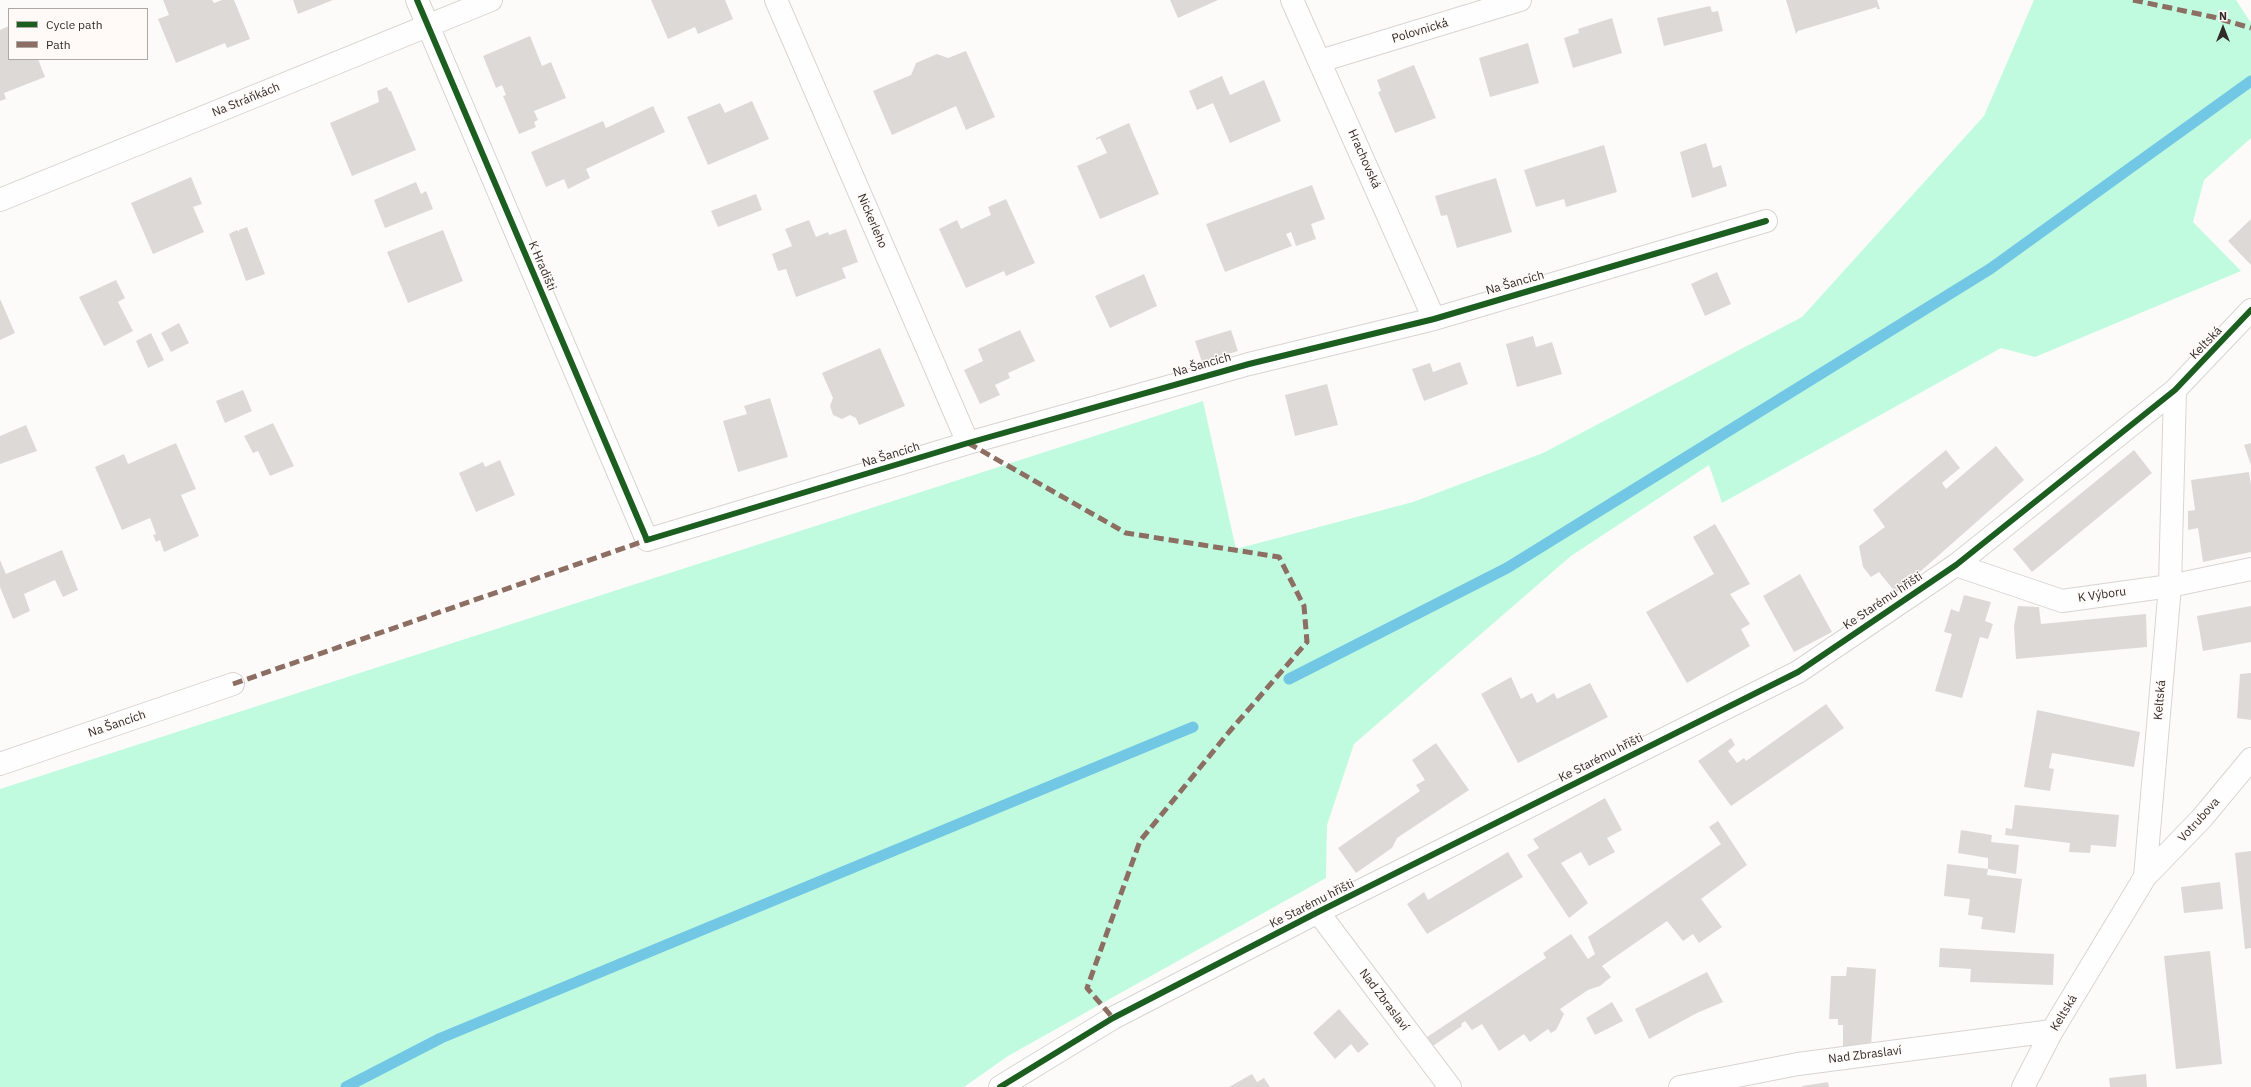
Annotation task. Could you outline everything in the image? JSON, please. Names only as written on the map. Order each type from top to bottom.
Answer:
[{"type":"street","name":"K Hradišti","points":[[417,0],[426,26],[647,540]]},
{"type":"street","name":"Na Stráňkách","points":[[0,200],[491,0]]},
{"type":"street","name":"Nickerleho","points":[[776,0],[968,443]]},
{"type":"street","name":"Hrachovská","points":[[1292,0],[1434,319]]},
{"type":"street","name":"Polovnická","points":[[1320,61],[1520,0]]},
{"type":"street","name":"Na Šancích","points":[[647,540],[968,443],[1249,364],[1434,319],[1766,221]]},
{"type":"street","name":"Keltská","points":[[2023,1087],[2052,1031],[2145,877],[2170,586],[2175,390],[2251,310]]},
{"type":"street","name":"Ke Starému hřišti","points":[[1000,1087],[1113,1018],[1318,912],[1798,672],[1956,565],[2175,390]]},
{"type":"street","name":"K Výboru","points":[[1956,565],[2062,600],[2170,586],[2251,569]]},
{"type":"street","name":"Na Šancích","points":[[0,764],[233,684]]},
{"type":"street","name":"Votrubova","points":[[2145,877],[2202,818],[2251,759]]},
{"type":"street","name":"Nad Zbraslaví","points":[[1318,912],[1450,1087]]},
{"type":"street","name":"Nad Zbraslaví","points":[[1680,1087],[1798,1064],[2052,1031]]},
{"type":"green space","points":[[2034,0],[2236,0],[2251,23],[2251,138],[2204,180],[2193,222],[2241,271],[2035,357],[2001,348],[1722,503],[1709,465],[1571,556],[1354,744],[1327,825],[1326,878],[1008,1056],[964,1087],[0,1087],[0,789],[1203,401],[1236,549],[1413,502],[1543,453],[1802,317],[1984,116]]},
{"type":"building","points":[[163,0],[212,0],[214,3],[222,0],[234,0],[250,39],[227,48],[225,43],[176,63],[158,19],[169,15]]},
{"type":"building","points":[[293,0],[333,0],[298,14]]},
{"type":"building","points":[[651,0],[725,0],[733,19],[698,34],[695,27],[668,39]]},
{"type":"building","points":[[1170,0],[1218,0],[1178,18]]},
{"type":"building","points":[[1786,0],[1877,0],[1880,9],[1877,9],[1877,7],[1798,31],[1796,34]]},
{"type":"building","points":[[1710,6],[1712,12],[1718,11],[1723,31],[1664,46],[1657,18]]},
{"type":"building","points":[[1612,18],[1622,53],[1573,68],[1564,38],[1579,33],[1578,29]]},
{"type":"building","points":[[8,26],[8,60],[38,60],[45,77],[4,93],[6,99],[0,101],[0,30]]},
{"type":"building","points":[[530,36],[542,66],[551,62],[566,98],[534,111],[538,120],[534,122],[536,127],[519,134],[503,96],[506,95],[502,85],[496,88],[483,56]]},
{"type":"building","points":[[1528,43],[1539,83],[1490,97],[1479,58]]},
{"type":"building","points":[[966,51],[995,117],[966,130],[956,106],[892,135],[873,91],[911,75],[916,63],[937,54],[948,58]]},
{"type":"building","points":[[1414,65],[1436,118],[1395,133],[1378,92],[1381,91],[1377,80]]},
{"type":"building","points":[[1222,76],[1230,95],[1264,80],[1281,121],[1230,143],[1213,103],[1197,110],[1189,91]]},
{"type":"building","points":[[387,87],[389,91],[391,91],[416,150],[352,176],[330,123],[379,102],[377,91]]},
{"type":"building","points":[[752,101],[769,139],[708,165],[687,117],[720,103],[725,113]]},
{"type":"building","points":[[653,106],[665,132],[586,169],[590,178],[568,189],[564,179],[546,187],[531,152],[603,121],[606,128]]},
{"type":"building","points":[[1129,123],[1159,194],[1100,219],[1077,166],[1107,153],[1100,138],[1096,140],[1096,138]]},
{"type":"building","points":[[1706,143],[1713,168],[1721,165],[1727,186],[1692,198],[1680,152]]},
{"type":"building","points":[[1604,145],[1617,192],[1566,207],[1564,199],[1536,207],[1524,170]]},
{"type":"building","points":[[191,177],[202,204],[193,207],[204,232],[153,254],[131,203]]},
{"type":"building","points":[[1496,178],[1512,232],[1457,248],[1447,215],[1441,216],[1435,196]]},
{"type":"building","points":[[416,182],[421,194],[426,191],[433,209],[385,228],[374,200]]},
{"type":"building","points":[[1312,185],[1325,219],[1311,224],[1316,239],[1296,246],[1291,232],[1286,234],[1292,246],[1225,272],[1206,224]]},
{"type":"building","points":[[756,194],[762,210],[718,227],[711,211]]},
{"type":"building","points":[[1006,199],[1035,263],[1006,276],[1004,271],[966,288],[939,229],[957,220],[961,229],[991,215],[988,207]]},
{"type":"building","points":[[2251,219],[2251,265],[2228,241]]},
{"type":"building","points":[[809,220],[816,237],[828,232],[829,235],[846,229],[858,262],[842,268],[846,278],[796,297],[786,269],[778,271],[772,254],[792,246],[785,229]]},
{"type":"building","points":[[247,227],[265,274],[246,281],[229,234],[237,230],[239,232],[239,230]]},
{"type":"building","points":[[443,230],[463,281],[408,303],[387,252]]},
{"type":"building","points":[[1717,272],[1731,304],[1705,316],[1691,284]]},
{"type":"building","points":[[1144,274],[1157,306],[1110,328],[1095,296]]},
{"type":"building","points":[[116,280],[125,298],[118,302],[133,331],[104,346],[79,297]]},
{"type":"building","points":[[0,299],[15,333],[0,340]]},
{"type":"building","points":[[179,323],[189,343],[171,352],[161,333]]},
{"type":"building","points":[[1020,330],[1035,361],[1008,373],[1010,378],[995,385],[1000,395],[980,404],[964,370],[983,361],[978,349]]},
{"type":"building","points":[[1231,330],[1238,351],[1202,362],[1195,341]]},
{"type":"building","points":[[151,333],[164,360],[148,368],[136,341]]},
{"type":"building","points":[[1533,336],[1536,347],[1552,342],[1562,374],[1517,387],[1506,344]]},
{"type":"building","points":[[880,348],[905,406],[859,425],[856,418],[850,415],[842,419],[833,415],[830,406],[833,398],[822,373]]},
{"type":"building","points":[[1460,362],[1468,384],[1424,401],[1412,369],[1430,363],[1433,372]]},
{"type":"building","points":[[1327,384],[1338,425],[1295,436],[1285,395]]},
{"type":"building","points":[[243,390],[252,411],[225,423],[216,401]]},
{"type":"building","points":[[770,398],[788,457],[738,472],[723,421],[747,414],[744,406]]},
{"type":"building","points":[[273,423],[294,466],[270,476],[258,451],[253,453],[244,436]]},
{"type":"building","points":[[26,425],[37,451],[0,464],[0,436]]},
{"type":"building","points":[[176,443],[196,489],[181,495],[199,536],[164,552],[160,540],[156,542],[153,535],[156,534],[150,518],[122,530],[95,467],[124,454],[128,464]]},
{"type":"building","points":[[2251,443],[2251,465],[2244,445]]},
{"type":"building","points":[[1996,446],[2024,480],[1896,593],[1879,572],[1871,577],[1863,567],[1859,546],[1885,527],[1873,510],[1946,450],[1960,468],[1942,483],[1946,489]]},
{"type":"building","points":[[2134,450],[2152,473],[2032,572],[2013,549]]},
{"type":"building","points":[[500,460],[515,495],[476,512],[459,473],[483,462],[485,467]]},
{"type":"building","points":[[2249,472],[2251,485],[2251,552],[2203,562],[2198,528],[2188,530],[2188,511],[2195,510],[2191,480]]},
{"type":"building","points":[[1715,524],[1750,584],[1730,594],[1750,624],[1741,629],[1750,646],[1687,683],[1646,612],[1714,574],[1693,537]]},
{"type":"building","points":[[62,550],[78,590],[63,597],[55,580],[24,594],[30,611],[13,619],[0,587],[0,560],[6,574]]},
{"type":"building","points":[[1800,574],[1832,632],[1794,652],[1763,596]]},
{"type":"building","points":[[1964,595],[1991,602],[1985,621],[1993,624],[1988,639],[1980,637],[1962,698],[1935,691],[1952,634],[1944,632],[1951,609],[1959,612]]},
{"type":"building","points":[[2018,606],[2039,607],[2041,624],[2146,614],[2147,647],[2016,659],[2014,626]]},
{"type":"building","points":[[2251,606],[2251,642],[2203,651],[2197,616]]},
{"type":"building","points":[[2251,673],[2251,720],[2237,718],[2240,674]]},
{"type":"building","points":[[1511,677],[1521,699],[1532,693],[1537,703],[1554,693],[1557,699],[1590,683],[1608,717],[1518,763],[1481,694]]},
{"type":"building","points":[[1826,704],[1844,728],[1731,806],[1698,761],[1731,738],[1735,745],[1728,751],[1737,763],[1744,758],[1746,761]]},
{"type":"building","points":[[2037,710],[2140,732],[2134,767],[2052,753],[2049,768],[2054,769],[2050,791],[2024,787]]},
{"type":"building","points":[[1436,743],[1469,790],[1397,838],[1392,848],[1356,873],[1338,848],[1420,791],[1416,785],[1425,780],[1412,760]]},
{"type":"building","points":[[1605,798],[1622,830],[1607,838],[1615,852],[1589,866],[1581,852],[1561,863],[1588,903],[1569,918],[1527,855],[1539,848],[1533,839]]},
{"type":"building","points":[[2015,805],[2119,815],[2116,847],[2091,845],[2090,853],[2069,852],[2070,843],[2005,835],[2006,828],[2012,829]]},
{"type":"building","points":[[1718,821],[1747,865],[1701,899],[1722,927],[1699,943],[1693,934],[1683,941],[1667,921],[1602,966],[1611,977],[1600,986],[1588,990],[1560,1009],[1564,1014],[1556,1030],[1551,1033],[1548,1029],[1530,1042],[1524,1034],[1499,1051],[1482,1024],[1472,1030],[1465,1021],[1461,1024],[1462,1026],[1433,1046],[1427,1037],[1546,958],[1543,953],[1571,934],[1588,959],[1595,954],[1588,937],[1721,844],[1709,827]]},
{"type":"building","points":[[1961,830],[1992,835],[1991,842],[2019,845],[2016,874],[1988,869],[1988,858],[1958,853]]},
{"type":"building","points":[[2251,851],[2251,948],[2245,949],[2235,853]]},
{"type":"building","points":[[1508,852],[1523,877],[1427,934],[1407,904],[1424,892],[1428,900]]},
{"type":"building","points":[[1947,864],[1988,869],[1987,875],[2022,879],[2015,933],[1981,929],[1983,917],[1968,915],[1970,899],[1944,896]]},
{"type":"building","points":[[2220,882],[2223,909],[2184,913],[2181,887]]},
{"type":"building","points":[[1940,948],[2054,954],[2053,985],[1970,982],[1971,969],[1939,967]]},
{"type":"building","points":[[2210,951],[2222,1064],[2176,1069],[2164,956]]},
{"type":"building","points":[[1847,967],[1876,969],[1871,1046],[1843,1046],[1843,1025],[1838,1025],[1838,1019],[1829,1019],[1831,976],[1846,976]]},
{"type":"building","points":[[1707,972],[1723,1002],[1697,1013],[1649,1039],[1635,1009]]},
{"type":"building","points":[[1612,1002],[1623,1021],[1595,1035],[1586,1018]]},
{"type":"building","points":[[1339,1009],[1369,1044],[1358,1053],[1351,1044],[1335,1059],[1313,1033]]},
{"type":"building","points":[[1252,1074],[1257,1082],[1264,1078],[1270,1087],[1229,1087]]},
{"type":"building","points":[[2146,1074],[2147,1087],[2110,1087],[2109,1078]]},
{"type":"building","points":[[1828,1082],[1829,1087],[1802,1087],[1802,1086]]},
{"type":"waterway","points":[[1289,679],[1507,568],[1990,269],[2251,81]]},
{"type":"waterway","points":[[346,1087],[441,1038],[1193,727]]},
{"type":"marked path","points":[[2133,0],[2213,17],[2251,28]]},
{"type":"marked path","points":[[968,443],[1126,533],[1279,557],[1304,606],[1307,642],[1229,732],[1140,841],[1087,988],[1113,1018]]},
{"type":"marked path","points":[[233,684],[647,540]]},
{"type":"cycle path","points":[[417,0],[647,540],[968,443],[1249,364],[1434,319],[1766,221]]},
{"type":"cycle path","points":[[1000,1087],[1113,1018],[1318,912],[1798,672],[1956,565],[2175,390],[2251,310]]}]
